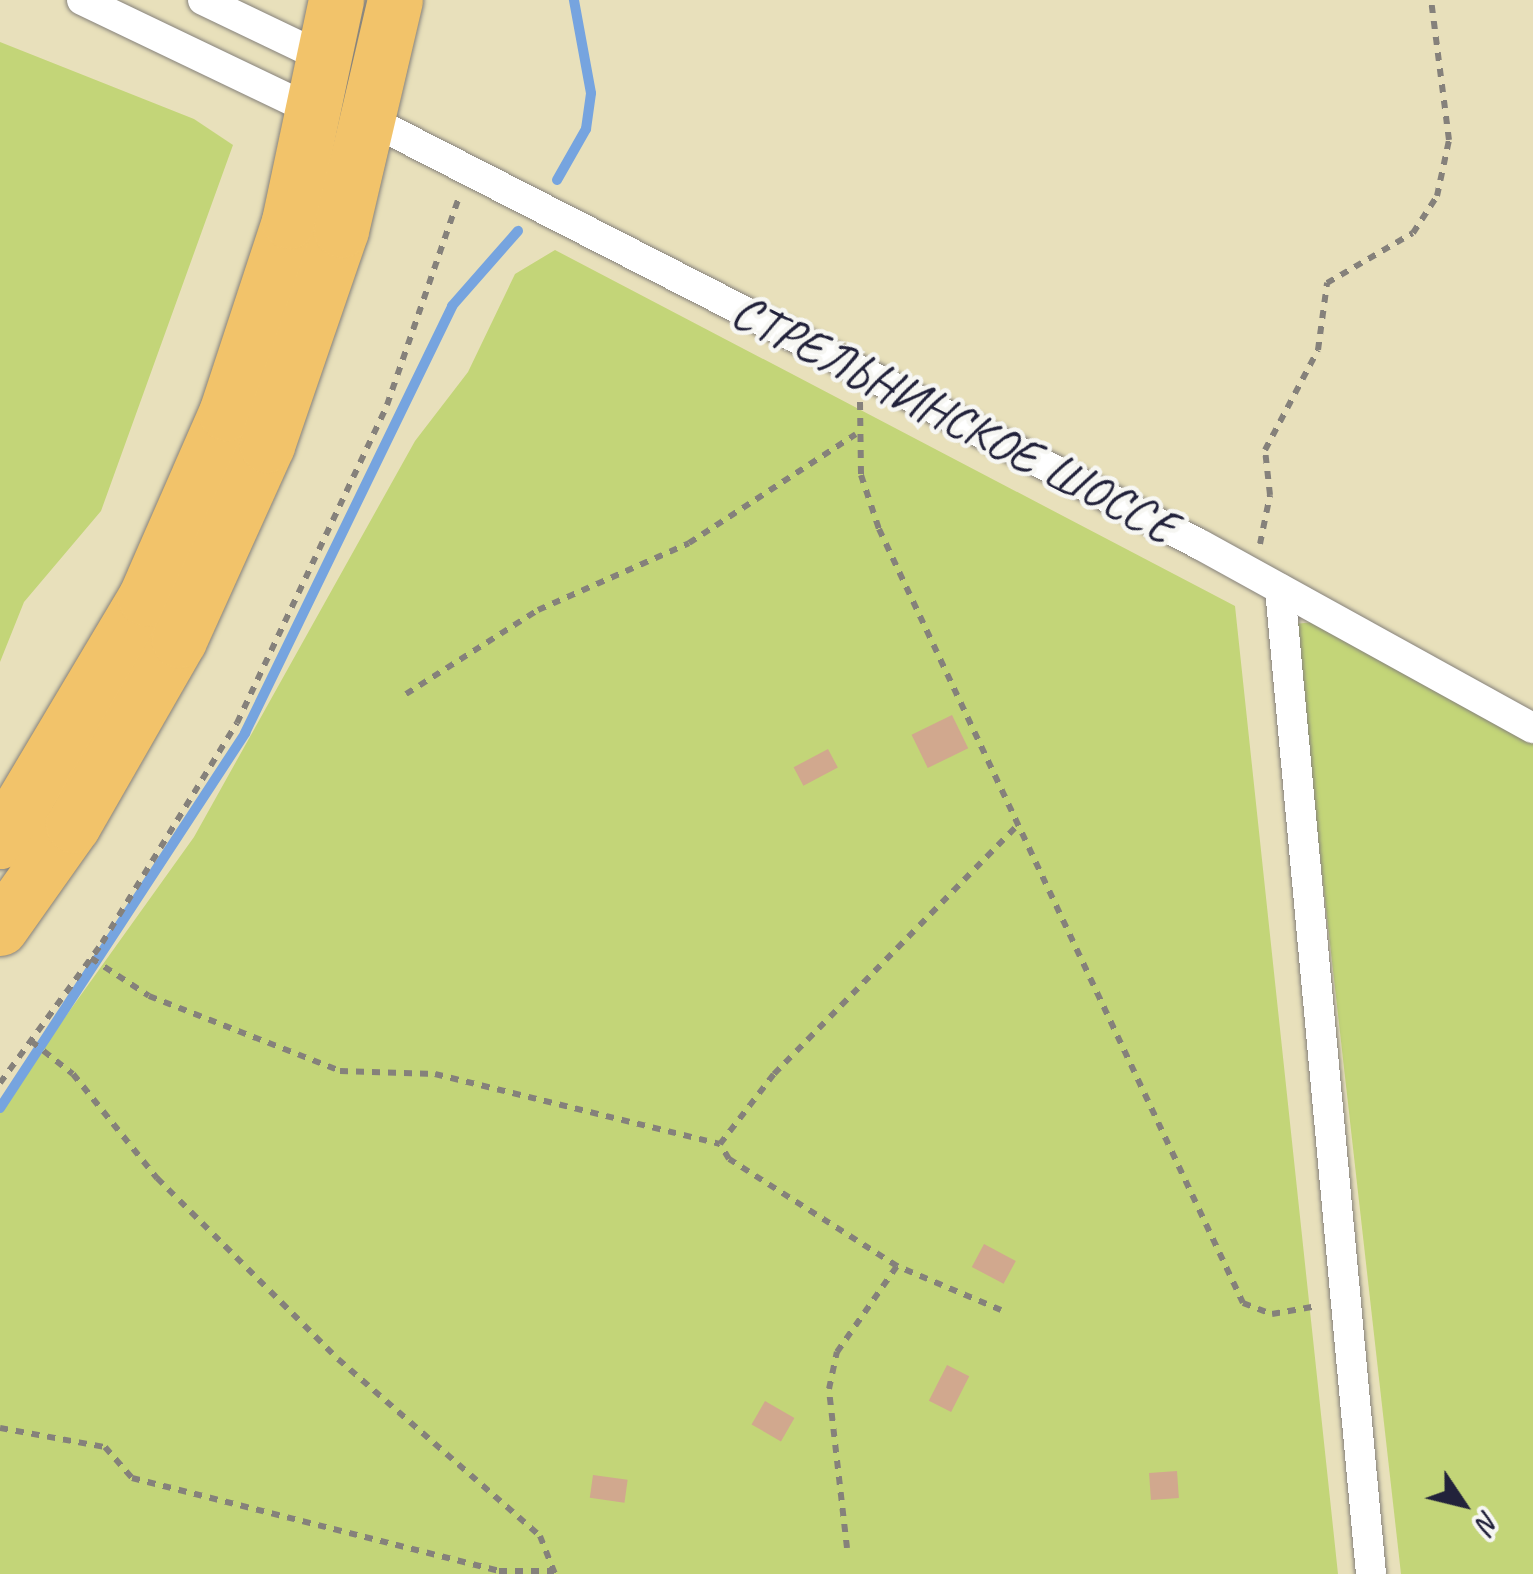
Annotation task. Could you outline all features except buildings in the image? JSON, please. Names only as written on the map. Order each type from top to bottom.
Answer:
[{"type":"highway","points":[[0,841],[145,598],[226,413],[314,111],[336,0]]},
{"type":"highway","points":[[0,928],[73,824],[179,640],[267,445],[370,120],[395,0]]},
{"type":"highway","name":"СТРЕЛЬНИНСКОЕ ШОССЕ","points":[[326,59],[370,120]]},
{"type":"highway","name":"СТРЕЛЬНИНСКОЕ ШОССЕ","points":[[314,111],[370,120]]},
{"type":"street","name":"СТРЕЛЬНИНСКОЕ ШОССЕ","points":[[82,0],[314,111]]},
{"type":"street","name":"СТРЕЛЬНИНСКОЕ ШОССЕ","points":[[203,0],[326,59]]},
{"type":"street","name":"СТРЕЛЬНИНСКОЕ ШОССЕ","points":[[370,120],[1267,582],[1533,728]]},
{"type":"street","points":[[1267,582],[1346,1311],[1370,1574]]},
{"type":"path","points":[[1267,582],[1270,494],[1265,450],[1318,350],[1327,283],[1413,233],[1437,196],[1449,140],[1432,0]]},
{"type":"path","points":[[0,1083],[95,964],[199,791],[320,563],[469,172]]},
{"type":"path","points":[[862,371],[857,433],[879,529],[1232,1281],[1252,1309],[1346,1311]]},
{"type":"path","points":[[406,694],[538,610],[689,543],[857,433]]},
{"type":"path","points":[[720,1144],[774,1074],[1019,824]]},
{"type":"path","points":[[95,964],[266,1049],[340,1071],[435,1074],[720,1144],[729,1159],[897,1266],[1001,1310]]},
{"type":"path","points":[[0,1428],[105,1448],[132,1478],[499,1572],[554,1573],[540,1536],[480,1476],[261,1284],[33,1042]]},
{"type":"path","points":[[847,1548],[829,1389],[837,1352],[897,1266]]},
{"type":"green space","points":[[0,42],[194,119],[233,145],[101,511],[24,602],[0,662]]},
{"type":"green space","points":[[555,250],[1235,606],[1338,1574],[0,1574],[0,1108],[194,837],[415,441],[468,372],[515,274]]},
{"type":"green space","points":[[1315,622],[1533,744],[1533,1574],[1401,1574],[1294,624]]},
{"type":"waterway","points":[[557,180],[586,129],[591,93],[574,0]]},
{"type":"waterway","points":[[0,1108],[245,733],[452,306],[518,231]]}]
